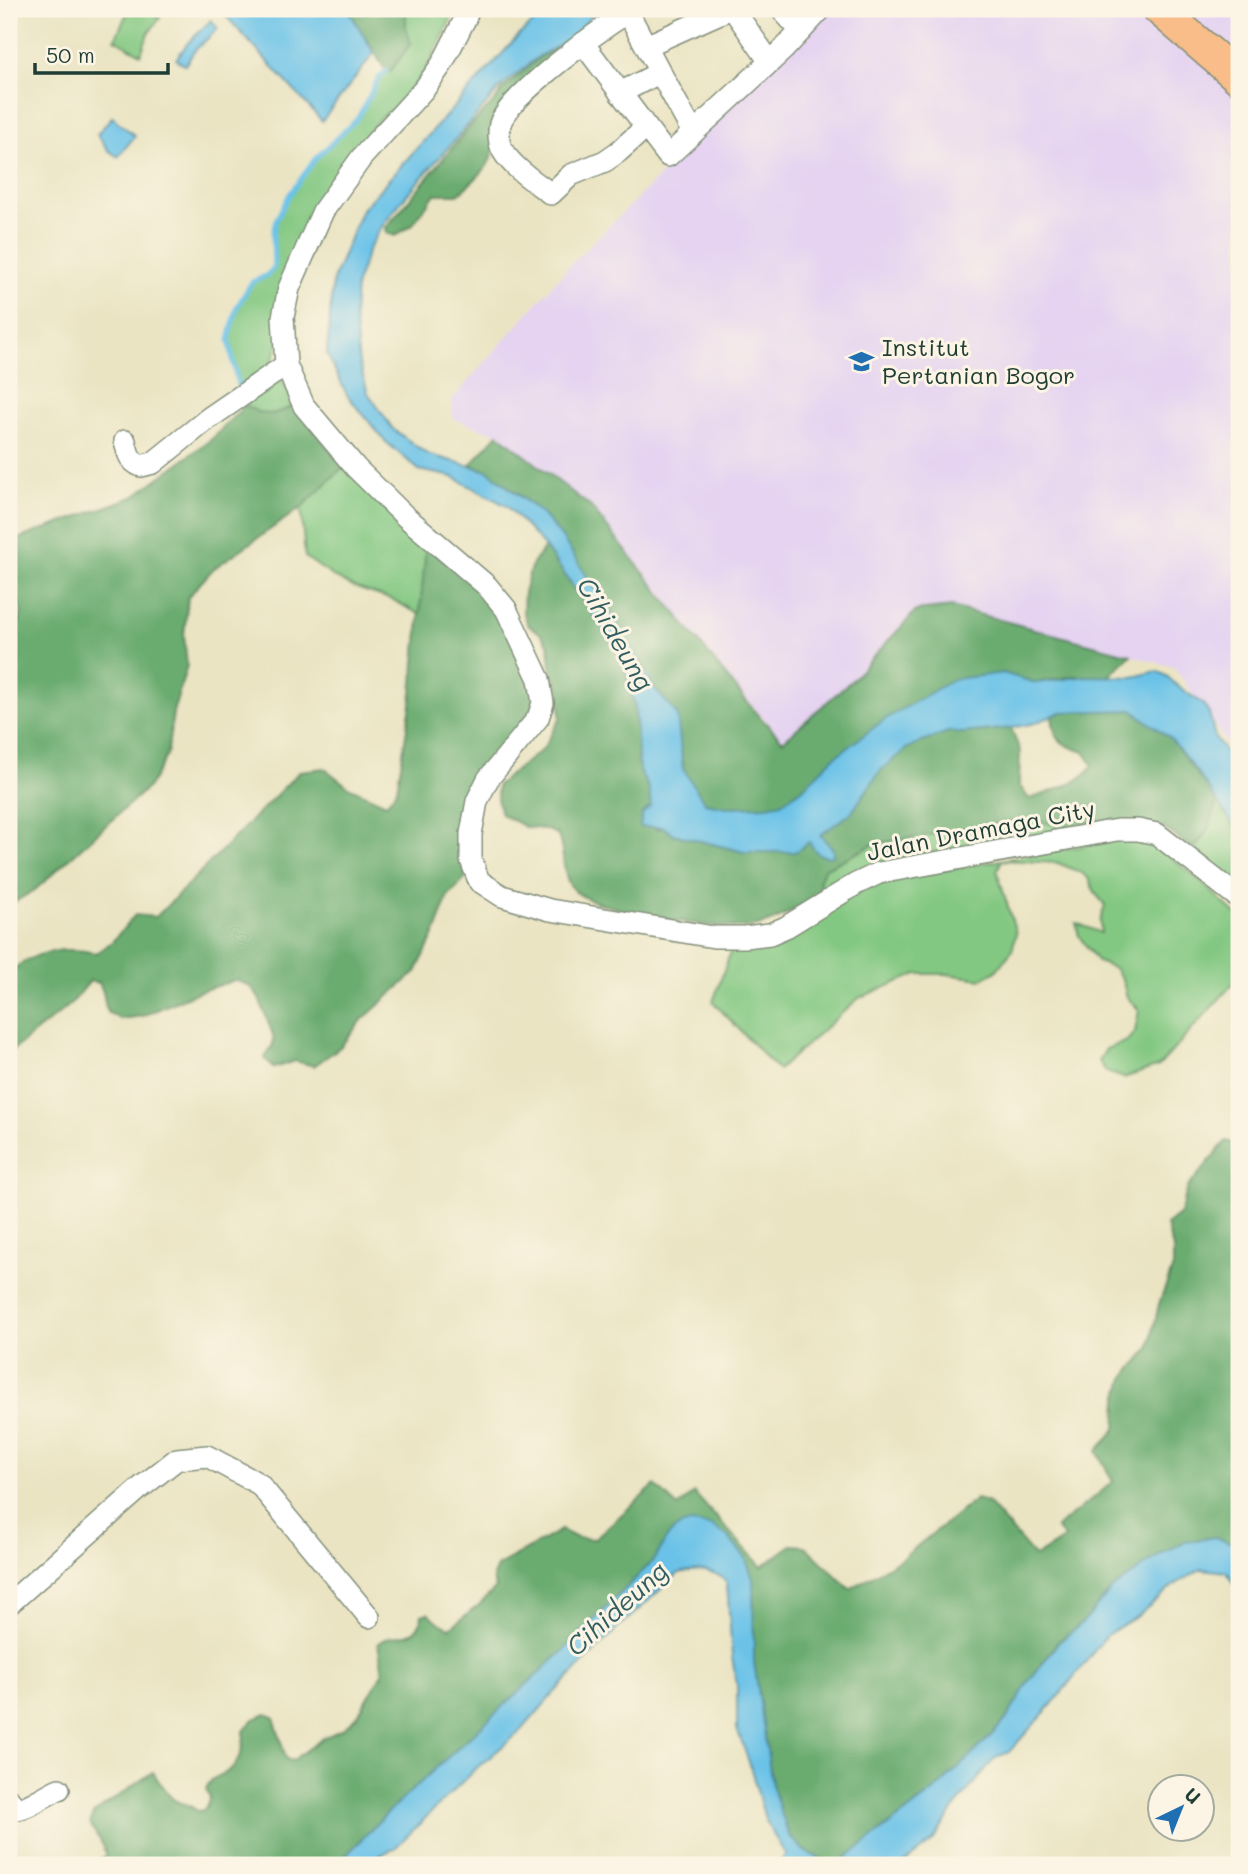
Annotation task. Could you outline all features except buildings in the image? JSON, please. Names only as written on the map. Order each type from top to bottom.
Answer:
[{"type":"highway","points":[[1159,9],[1239,78]]},
{"type":"street","name":"Jalan Dramaga City","points":[[468,9],[442,64],[425,88],[362,157],[323,211],[289,288],[283,317],[286,365],[304,405],[356,468],[407,517],[487,586],[506,608],[539,679],[543,703],[538,718],[488,779],[477,801],[471,834],[471,860],[479,881],[502,896],[550,910],[714,937],[745,937],[770,934],[786,927],[879,873],[1117,830],[1138,830],[1157,834],[1239,898]]},
{"type":"street","points":[[648,45],[731,9],[770,62]]},
{"type":"street","points":[[781,9],[801,31]]},
{"type":"street","points":[[583,43],[668,156],[770,62],[821,9]]},
{"type":"street","points":[[646,127],[618,152],[605,161],[571,175],[551,194],[522,171],[503,150],[499,136],[500,123],[517,101],[583,43],[627,10],[694,133]]},
{"type":"street","points":[[620,93],[655,75]]},
{"type":"street","points":[[125,441],[134,463],[141,466],[153,463],[209,418],[286,365]]},
{"type":"street","points":[[9,1604],[139,1489],[177,1459],[207,1456],[259,1484],[369,1617]]},
{"type":"street","points":[[9,1800],[17,1809],[24,1808],[59,1789]]},
{"type":"shaded area","name":"Institut Pertanian Bogor","points":[[822,9],[1239,9],[1239,761],[1174,667],[952,607],[852,680],[783,741],[718,666],[591,507],[498,434],[453,419],[452,400],[571,264],[725,111]]},
{"type":"green space","points":[[129,9],[145,9],[160,18],[148,34],[141,54],[115,39]]},
{"type":"green space","points":[[348,9],[406,9],[406,29],[411,43],[390,72],[386,71]]},
{"type":"green space","points":[[406,9],[455,9],[423,74],[398,106],[380,118],[336,175],[273,360],[257,376],[238,385],[229,340],[237,307],[252,282],[266,276],[274,267],[273,234],[276,220],[290,194],[316,158],[358,118],[379,78],[386,71],[390,72],[406,29]]},
{"type":"green space","points":[[568,44],[546,80],[495,141],[491,158],[478,177],[458,194],[435,194],[412,225],[395,236],[387,233],[385,229],[503,89],[540,57]]},
{"type":"green space","points":[[281,378],[295,405],[264,414],[245,405]]},
{"type":"green space","points":[[245,405],[258,412],[270,414],[295,405],[343,467],[301,508],[213,569],[188,597],[184,635],[187,665],[173,713],[167,755],[149,786],[35,890],[9,905],[9,632],[20,621],[21,611],[18,602],[9,600],[9,542],[133,497],[213,438]]},
{"type":"green space","points":[[498,434],[591,507],[757,714],[783,741],[852,680],[916,611],[952,607],[1131,655],[1108,677],[1073,676],[1036,683],[1003,673],[990,676],[832,759],[802,789],[781,803],[727,807],[705,803],[683,769],[677,714],[654,688],[628,640],[561,536],[541,513],[518,494],[488,471],[470,465]]},
{"type":"green space","points":[[343,467],[426,547],[427,567],[421,615],[393,600],[353,587],[305,557],[301,508]]},
{"type":"green space","points":[[426,547],[465,576],[489,603],[518,651],[535,703],[474,784],[464,824],[466,878],[447,898],[437,929],[416,972],[362,1020],[340,1047],[314,1066],[295,1061],[273,1068],[265,1058],[273,1044],[273,1035],[259,998],[250,986],[236,980],[200,991],[143,1016],[120,1019],[107,1012],[101,986],[90,981],[71,1004],[9,1053],[9,973],[28,960],[50,952],[73,950],[96,953],[112,942],[135,915],[156,917],[300,771],[324,768],[350,788],[386,804],[397,789],[411,704]]},
{"type":"green space","points":[[545,547],[621,655],[635,706],[639,770],[649,789],[651,806],[642,814],[656,829],[663,827],[673,834],[744,852],[795,852],[809,842],[833,856],[833,849],[820,835],[851,813],[880,771],[907,748],[950,731],[962,733],[1011,728],[1020,751],[1019,785],[1029,799],[1073,782],[1093,765],[1084,752],[1060,741],[1052,716],[1061,712],[1132,710],[1170,738],[1217,800],[1209,826],[1193,848],[1162,827],[1073,829],[1018,820],[874,844],[824,869],[819,882],[824,892],[783,916],[757,926],[691,923],[633,912],[586,898],[574,890],[567,878],[557,834],[545,829],[525,827],[501,814],[497,799],[497,785],[543,749],[560,719],[560,692],[551,669],[549,645],[541,634],[528,625],[523,611],[524,592],[531,567]]},
{"type":"green space","points":[[1217,800],[1239,833],[1239,888],[1193,848],[1206,832]]},
{"type":"green space","points":[[1018,820],[1073,829],[910,856],[876,866],[824,892],[819,883],[824,869],[874,844]]},
{"type":"green space","points":[[1126,838],[1152,843],[1190,872],[1239,917],[1239,977],[1159,1066],[1124,1078],[1106,1072],[1099,1061],[1106,1049],[1127,1041],[1135,1032],[1139,1010],[1127,997],[1122,979],[1114,968],[1098,962],[1079,936],[1076,923],[1101,933],[1100,921],[1105,905],[1095,893],[1089,879],[1082,873],[1058,863],[1002,860],[997,871],[1016,933],[1012,951],[995,972],[981,979],[947,974],[917,974],[859,998],[778,1070],[713,1002],[733,945],[766,942],[794,930],[866,888],[893,879]]},
{"type":"green space","points":[[1226,1141],[1239,1145],[1239,1546],[1215,1537],[1184,1542],[1158,1556],[1111,1590],[1082,1623],[1058,1642],[1029,1681],[1006,1720],[978,1749],[933,1792],[839,1863],[829,1863],[804,1851],[789,1835],[772,1785],[754,1662],[753,1579],[662,1546],[660,1554],[563,1651],[382,1818],[337,1865],[91,1865],[107,1855],[90,1823],[93,1814],[153,1772],[163,1788],[176,1801],[197,1811],[204,1810],[210,1798],[206,1789],[209,1784],[232,1768],[241,1751],[244,1731],[254,1719],[266,1714],[274,1717],[286,1759],[292,1761],[323,1738],[343,1729],[358,1715],[383,1672],[378,1644],[385,1639],[411,1634],[416,1630],[422,1615],[428,1613],[450,1628],[495,1589],[493,1576],[497,1567],[561,1530],[577,1538],[594,1539],[655,1485],[678,1507],[694,1493],[762,1567],[791,1545],[805,1546],[850,1589],[902,1558],[976,1499],[987,1502],[1035,1557],[1065,1538],[1056,1528],[1113,1482],[1097,1451],[1116,1429],[1118,1399],[1124,1378],[1149,1349],[1159,1304],[1173,1267],[1173,1248],[1166,1225],[1180,1214],[1188,1187]]},
{"type":"water","points":[[222,9],[348,9],[374,53],[322,121]]},
{"type":"water","name":"Cihideung","points":[[550,9],[595,11],[575,37],[539,56],[502,86],[403,199],[369,248],[356,284],[354,316],[359,363],[368,393],[393,429],[427,454],[488,471],[541,513],[561,536],[628,640],[654,688],[677,714],[683,769],[705,803],[727,807],[781,803],[802,789],[832,759],[884,720],[954,679],[1003,673],[1036,683],[1086,676],[1133,677],[1157,671],[1203,704],[1209,713],[1215,737],[1239,770],[1239,833],[1170,738],[1132,710],[1061,712],[1035,723],[1011,728],[962,733],[950,731],[907,748],[880,771],[851,813],[820,835],[833,849],[833,856],[819,854],[809,842],[795,852],[744,852],[673,834],[663,827],[640,827],[642,814],[651,806],[649,789],[639,770],[635,706],[622,657],[545,547],[507,506],[453,477],[419,470],[385,441],[347,395],[327,354],[333,280],[362,209],[519,35]]},
{"type":"water","points":[[211,20],[218,29],[195,50],[185,65],[176,59],[187,44]]},
{"type":"water","points":[[112,117],[135,136],[118,157],[108,150],[97,134]]},
{"type":"water","name":"Cihideung","points":[[691,1523],[712,1526],[727,1536],[745,1557],[753,1579],[754,1662],[772,1785],[789,1835],[804,1851],[829,1863],[839,1863],[933,1792],[1006,1720],[1029,1681],[1059,1642],[1082,1623],[1111,1590],[1158,1556],[1184,1542],[1215,1537],[1239,1546],[1239,1594],[1227,1572],[1201,1569],[1173,1586],[1139,1615],[1107,1635],[1053,1703],[1009,1752],[995,1758],[957,1804],[933,1841],[901,1865],[778,1865],[786,1855],[766,1822],[737,1729],[737,1686],[732,1657],[727,1583],[717,1575],[705,1571],[679,1573],[617,1629],[522,1730],[473,1771],[395,1848],[376,1857],[368,1865],[337,1865],[382,1818],[563,1651],[651,1563],[666,1538],[675,1529]]},
{"type":"waterway","points":[[238,385],[229,340],[237,307],[252,282],[266,276],[274,268],[273,234],[276,220],[290,194],[316,158],[358,118],[379,78],[386,71]]},
{"type":"place","name":"Institut Pertanian Bogor","points":[[862,362]]}]
